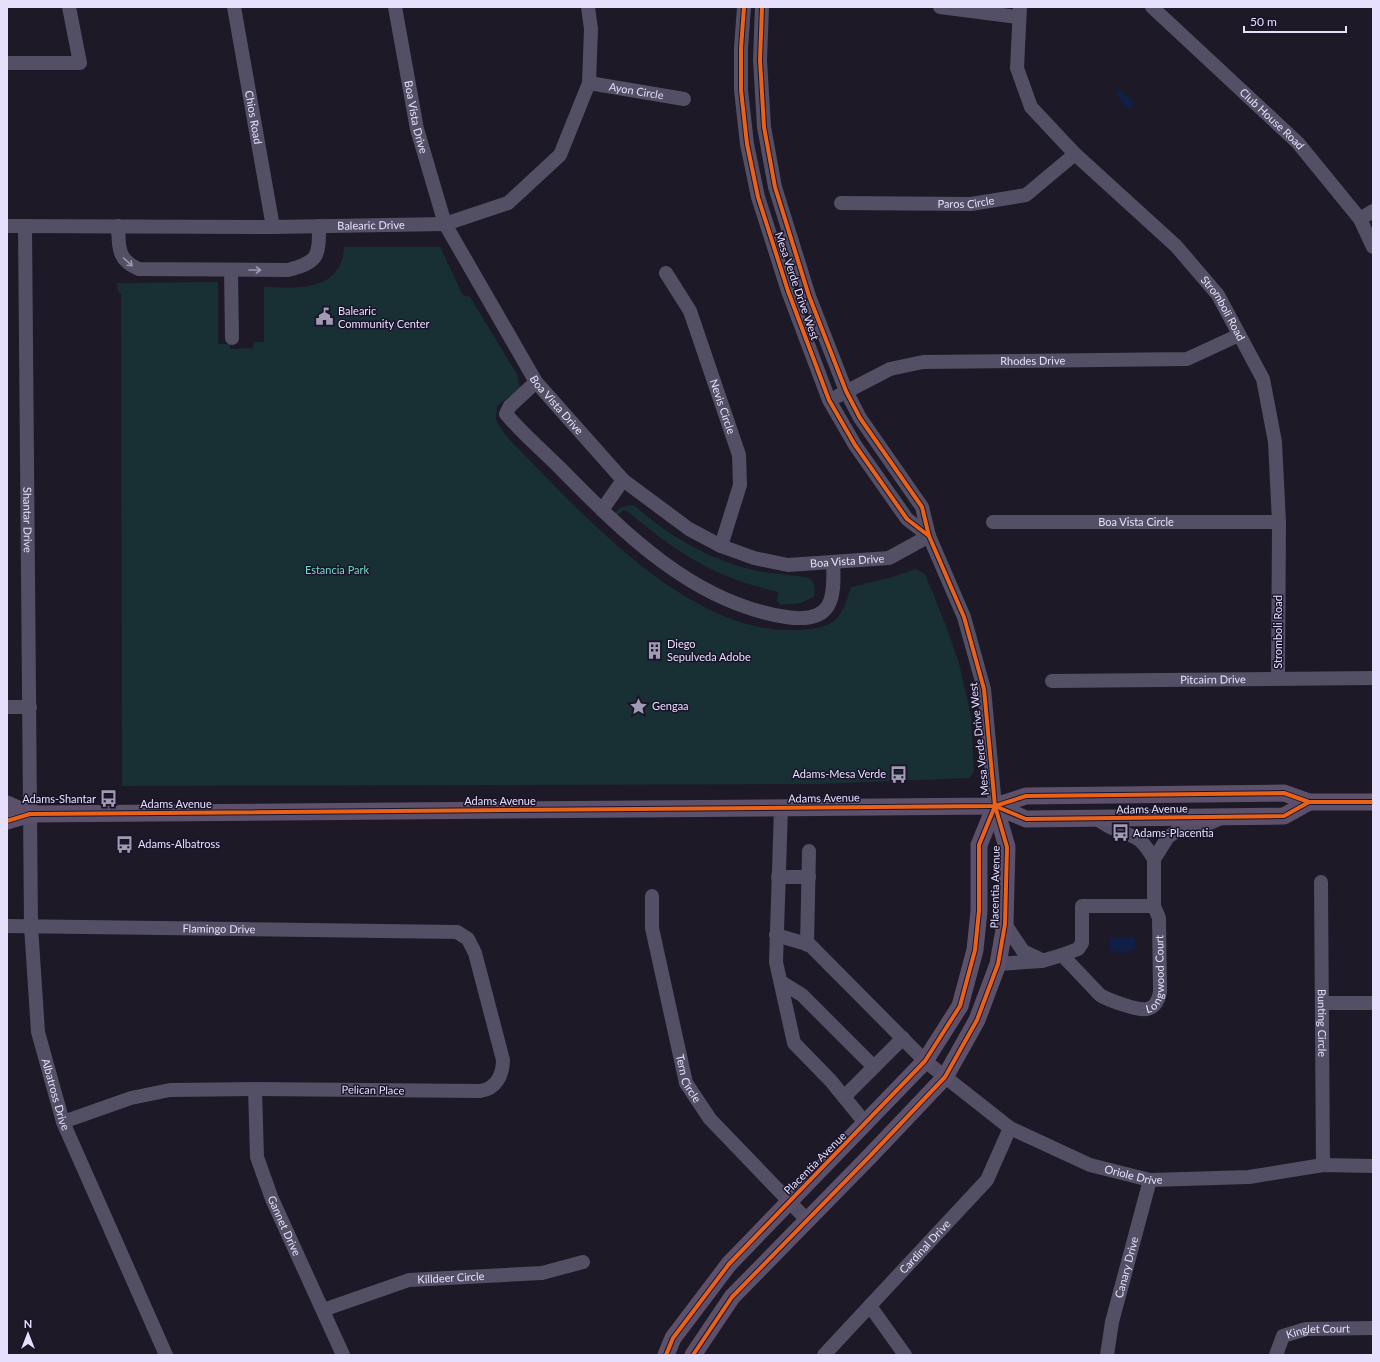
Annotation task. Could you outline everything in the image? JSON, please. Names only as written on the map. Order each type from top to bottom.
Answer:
[{"type":"main road","name":"Adams Avenue","points":[[7,821],[30,814],[995,806],[1026,796],[1284,792],[1309,802],[1373,802]]},
{"type":"main road","name":"Adams Avenue","points":[[995,806],[1026,819],[1097,819],[1284,816],[1309,802]]},
{"type":"main road","name":"Adams Avenue","points":[[7,804],[30,814]]},
{"type":"main road","name":"Placentia Avenue","points":[[693,1355],[732,1297],[945,1077],[977,1020],[998,964],[1006,924],[1007,847],[995,806]]},
{"type":"main road","name":"Placentia Avenue","points":[[666,1355],[673,1338],[730,1264],[925,1061],[960,1006],[975,950],[980,911],[979,845],[995,806]]},
{"type":"street","points":[[7,62],[80,62],[69,7]]},
{"type":"street","name":"Chios Road","points":[[234,7],[273,227]]},
{"type":"street","name":"Boa Vista Drive","points":[[395,7],[417,128],[445,224],[536,382],[623,480],[689,529],[721,546],[754,558],[788,565],[889,558],[929,536]]},
{"type":"street","name":"Balearic Drive","points":[[7,226],[273,227],[445,224],[508,203],[560,155],[589,83],[591,29],[588,7]]},
{"type":"street","name":"Mesa Verde Drive West","points":[[744,7],[741,48],[741,90],[747,144],[758,197],[788,291],[829,400],[855,445],[907,519],[929,536]]},
{"type":"street","name":"Mesa Verde Drive West","points":[[762,7],[760,60],[764,127],[775,187],[809,296],[846,392],[860,418],[922,507],[929,536],[964,617],[984,689],[995,806]]},
{"type":"street","points":[[940,7],[1019,12]]},
{"type":"street","name":"Club House Road","points":[[1152,7],[1298,143],[1360,219],[1373,247]]},
{"type":"street","name":"Stromboli Road","points":[[1019,12],[1017,68],[1031,107],[1075,154],[1176,246],[1218,295],[1263,379],[1275,442],[1279,522],[1278,678]]},
{"type":"street","name":"Ayon Circle","points":[[589,83],[684,100]]},
{"type":"street","name":"Paros Circle","points":[[841,203],[971,204],[1026,194],[1075,154]]},
{"type":"street","points":[[1360,219],[1373,211]]},
{"type":"street","name":"Shantar Drive","points":[[25,226],[30,814]]},
{"type":"street","points":[[118,226],[119,249],[124,259],[130,266],[139,269],[288,270],[305,266],[315,258],[319,245],[319,226]]},
{"type":"street","points":[[231,270],[232,338]]},
{"type":"street","name":"Nevis Circle","points":[[666,273],[690,311],[740,454],[740,485],[721,546]]},
{"type":"street","name":"Rhodes Drive","points":[[829,400],[890,369],[923,362],[1186,360],[1239,335]]},
{"type":"street","points":[[536,382],[510,406],[506,414],[622,530],[663,562],[696,585],[726,599],[778,615],[802,617],[814,615],[825,610],[832,602],[834,595],[833,562]]},
{"type":"street","points":[[602,510],[623,480]]},
{"type":"street","name":"Boa Vista Circle","points":[[993,522],[1279,522]]},
{"type":"street","name":"Pitcairn Drive","points":[[1052,681],[1373,678]]},
{"type":"street","points":[[7,707],[30,707]]},
{"type":"street","points":[[781,808],[776,962],[794,1043],[844,1097],[866,1124]]},
{"type":"street","name":"Albatross Drive","points":[[30,814],[31,926],[38,1032],[63,1122],[166,1355]]},
{"type":"street","points":[[1097,819],[1116,830],[1134,835],[1146,847],[1154,859],[1168,837],[1177,831],[1196,829],[1224,817]]},
{"type":"street","points":[[776,935],[807,945],[809,851]]},
{"type":"street","name":"Longwood Court","points":[[1062,955],[1100,995],[1106,999],[1141,1009],[1151,1007],[1156,1004],[1160,992],[1159,918],[1154,906],[1154,859]]},
{"type":"street","points":[[778,876],[809,877]]},
{"type":"street","name":"Bunting Circle","points":[[1321,882],[1323,1003],[1322,1165]]},
{"type":"street","name":"Tern Circle","points":[[652,896],[652,928],[686,1083],[710,1119],[807,1220]]},
{"type":"street","points":[[998,964],[1042,961],[1078,949],[1082,943],[1082,906],[1154,906]]},
{"type":"street","points":[[1006,924],[1023,951],[1042,961]]},
{"type":"street","name":"Flamingo Drive","points":[[7,926],[432,931]]},
{"type":"street","name":"Pelican Place","points":[[63,1122],[120,1102],[162,1091],[255,1089],[485,1091],[491,1087],[501,1074],[503,1060],[475,953],[471,943],[460,934],[453,931],[432,931]]},
{"type":"street","name":"Oriole Drive","points":[[807,945],[810,946],[925,1061],[1010,1128],[1090,1165],[1150,1180],[1249,1177],[1322,1165],[1373,1166]]},
{"type":"street","points":[[781,982],[802,995],[874,1067]]},
{"type":"street","points":[[1323,1003],[1373,1003]]},
{"type":"street","points":[[844,1097],[903,1038]]},
{"type":"street","name":"Gannet Drive","points":[[255,1089],[257,1157],[272,1199],[343,1355]]},
{"type":"street","name":"Cardinal Drive","points":[[824,1355],[987,1180],[1010,1128]]},
{"type":"street","name":"Canary Drive","points":[[1107,1355],[1112,1322],[1150,1180]]},
{"type":"street","name":"Killdeer Circle","points":[[323,1310],[409,1280],[542,1273],[583,1262]]},
{"type":"street","points":[[870,1306],[905,1355]]},
{"type":"street","name":"Kinglet Court","points":[[1276,1355],[1283,1336],[1306,1329],[1373,1328]]},
{"type":"green space","name":"Estancia Park","points":[[344,247],[440,247],[463,295],[470,297],[517,374],[520,388],[497,406],[496,420],[506,436],[599,530],[636,561],[674,589],[713,611],[753,626],[794,630],[818,628],[833,622],[838,616],[843,609],[851,587],[889,578],[916,569],[925,574],[959,663],[971,716],[974,772],[969,778],[820,784],[122,786],[121,294],[118,291],[117,283],[218,282],[218,344],[230,344],[230,349],[253,348],[254,342],[264,342],[264,287],[308,286],[318,284],[328,279],[335,272],[341,262]]},
{"type":"green space","points":[[630,505],[635,506],[677,538],[724,561],[758,571],[809,578],[814,584],[814,597],[801,603],[781,605],[777,601],[778,592],[734,579],[697,562],[645,526],[627,511],[623,510],[616,517],[614,515],[619,508]]},
{"type":"water","points":[[1118,89],[1132,99],[1134,104],[1131,107],[1126,108],[1116,94]]},
{"type":"water","points":[[1109,938],[1135,938],[1135,949],[1130,949],[1126,954],[1110,950]]},
{"type":"cycle path","points":[[744,7],[741,48],[741,90],[747,144],[758,197],[788,291],[829,400],[855,445],[907,519],[929,536]]},
{"type":"cycle path","points":[[693,1355],[732,1297],[945,1077],[977,1020],[998,964],[1005,924],[1007,847],[995,806],[984,689],[964,617],[929,536],[922,507],[860,418],[846,391],[809,296],[775,187],[764,127],[760,60],[762,7]]},
{"type":"cycle path","points":[[7,821],[30,814],[995,806],[1026,796],[1284,793],[1309,802],[1373,802]]},
{"type":"cycle path","points":[[995,806],[1026,819],[1284,816],[1309,802]]},
{"type":"cycle path","points":[[666,1355],[673,1338],[729,1264],[925,1061],[960,1006],[975,950],[979,911],[979,845],[995,806]]},
{"type":"place","name":"Balearic Community Center","points":[[325,317]]},
{"type":"place","name":"Diego Sepulveda Adobe","points":[[654,650]]},
{"type":"place","name":"Gengaa","points":[[639,706]]},
{"type":"place","name":"Adams-Mesa Verde","points":[[899,774]]},
{"type":"place","name":"Adams-Shantar","points":[[109,799]]},
{"type":"place","name":"Adams-Placentia","points":[[1120,833]]},
{"type":"place","name":"Adams-Albatross","points":[[125,844]]}]
